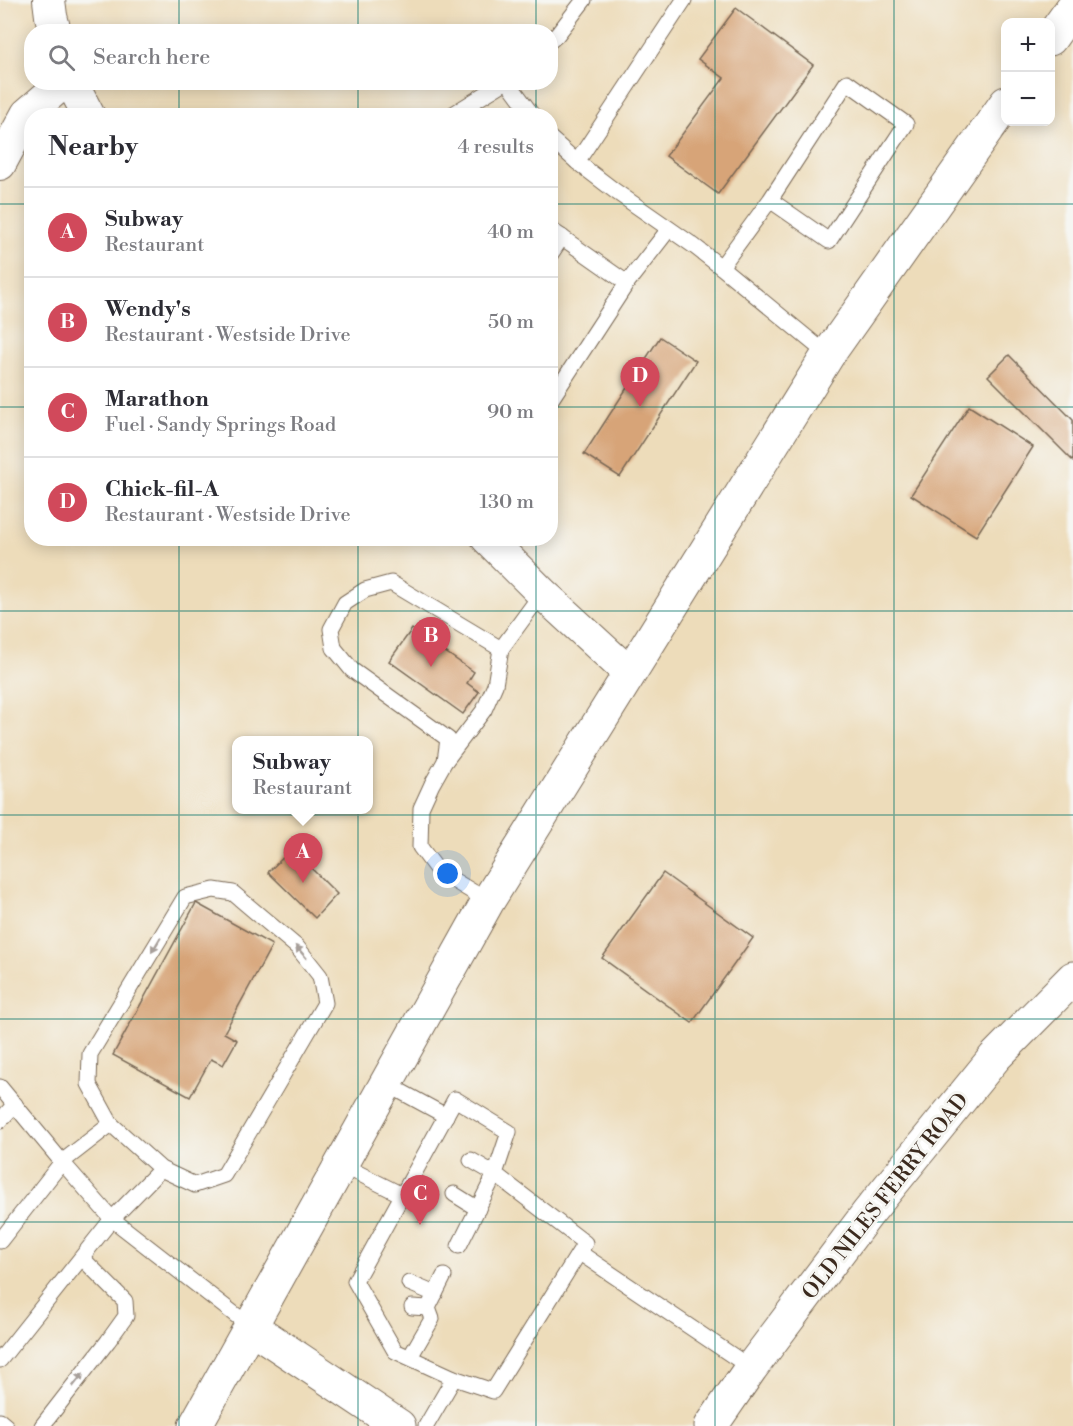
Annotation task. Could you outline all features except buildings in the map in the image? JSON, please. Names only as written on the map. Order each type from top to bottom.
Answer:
[{"type":"main road","points":[[1055,32],[1073,7]]},
{"type":"main road","points":[[195,1426],[488,901],[828,355],[1001,109]]},
{"type":"main road","name":"OLD NILES FERRY ROAD","points":[[711,1426],[751,1368],[868,1213],[995,1057],[1073,978]]},
{"type":"main road","points":[[251,1327],[399,1426]]},
{"type":"street","points":[[49,0],[53,24]]},
{"type":"street","points":[[34,108],[55,90]]},
{"type":"street","points":[[75,90],[85,108]]},
{"type":"street","points":[[0,164],[24,120]]},
{"type":"street","points":[[495,546],[629,673]]},
{"type":"lane","points":[[558,34],[584,0]]},
{"type":"lane","points":[[577,162],[684,0]]},
{"type":"lane","points":[[721,267],[770,200],[847,82],[906,124],[829,241],[770,200]]},
{"type":"lane","points":[[463,108],[493,90]]},
{"type":"lane","points":[[512,90],[527,108]]},
{"type":"lane","points":[[558,146],[615,191],[721,267],[828,355]]},
{"type":"lane","points":[[558,389],[627,283],[669,229]]},
{"type":"lane","points":[[558,234],[627,283]]},
{"type":"lane","points":[[445,762],[448,739],[352,670],[334,648],[331,629],[345,603],[365,590],[391,583],[501,649]]},
{"type":"lane","points":[[488,901],[438,872],[420,847],[421,808],[445,762],[484,710],[495,685],[501,649],[542,593]]},
{"type":"lane","points":[[214,890],[233,893],[297,947],[320,976],[325,1003],[224,1175],[195,1185],[161,1169],[111,1124],[88,1084],[90,1054],[185,897],[214,890]]},
{"type":"lane","points":[[387,1084],[446,1116]]},
{"type":"lane","points":[[0,1087],[112,1219],[251,1327]]},
{"type":"lane","points":[[459,1246],[495,1174],[509,1132],[455,1099],[434,1138],[421,1175],[402,1195],[393,1226],[371,1266],[355,1281],[374,1306],[396,1351],[454,1378],[493,1391],[585,1243],[495,1174],[471,1160]]},
{"type":"lane","points":[[0,1121],[15,1104]]},
{"type":"lane","points":[[0,1241],[62,1162],[111,1124]]},
{"type":"lane","points":[[434,1138],[448,1146]]},
{"type":"lane","points":[[342,1165],[402,1195]]},
{"type":"lane","points":[[0,1360],[112,1219],[161,1169]]},
{"type":"lane","points":[[453,1194],[478,1209]]},
{"type":"lane","points":[[580,1253],[751,1368]]},
{"type":"lane","points":[[42,1426],[126,1316],[125,1300],[82,1258]]},
{"type":"lane","points":[[410,1358],[432,1319],[432,1301],[444,1276]]},
{"type":"lane","points":[[409,1283],[432,1301]]},
{"type":"lane","points":[[412,1307],[432,1301]]},
{"type":"lane","points":[[426,1426],[454,1378]]},
{"type":"lane","points":[[0,1421],[6,1426]]},
{"type":"place","name":"Chick-fil-A","points":[[640,407]]},
{"type":"place","name":"Wendy's","points":[[431,667]]},
{"type":"place","name":"Subway","points":[[303,883]]},
{"type":"place","name":"Marathon","points":[[420,1225]]}]
